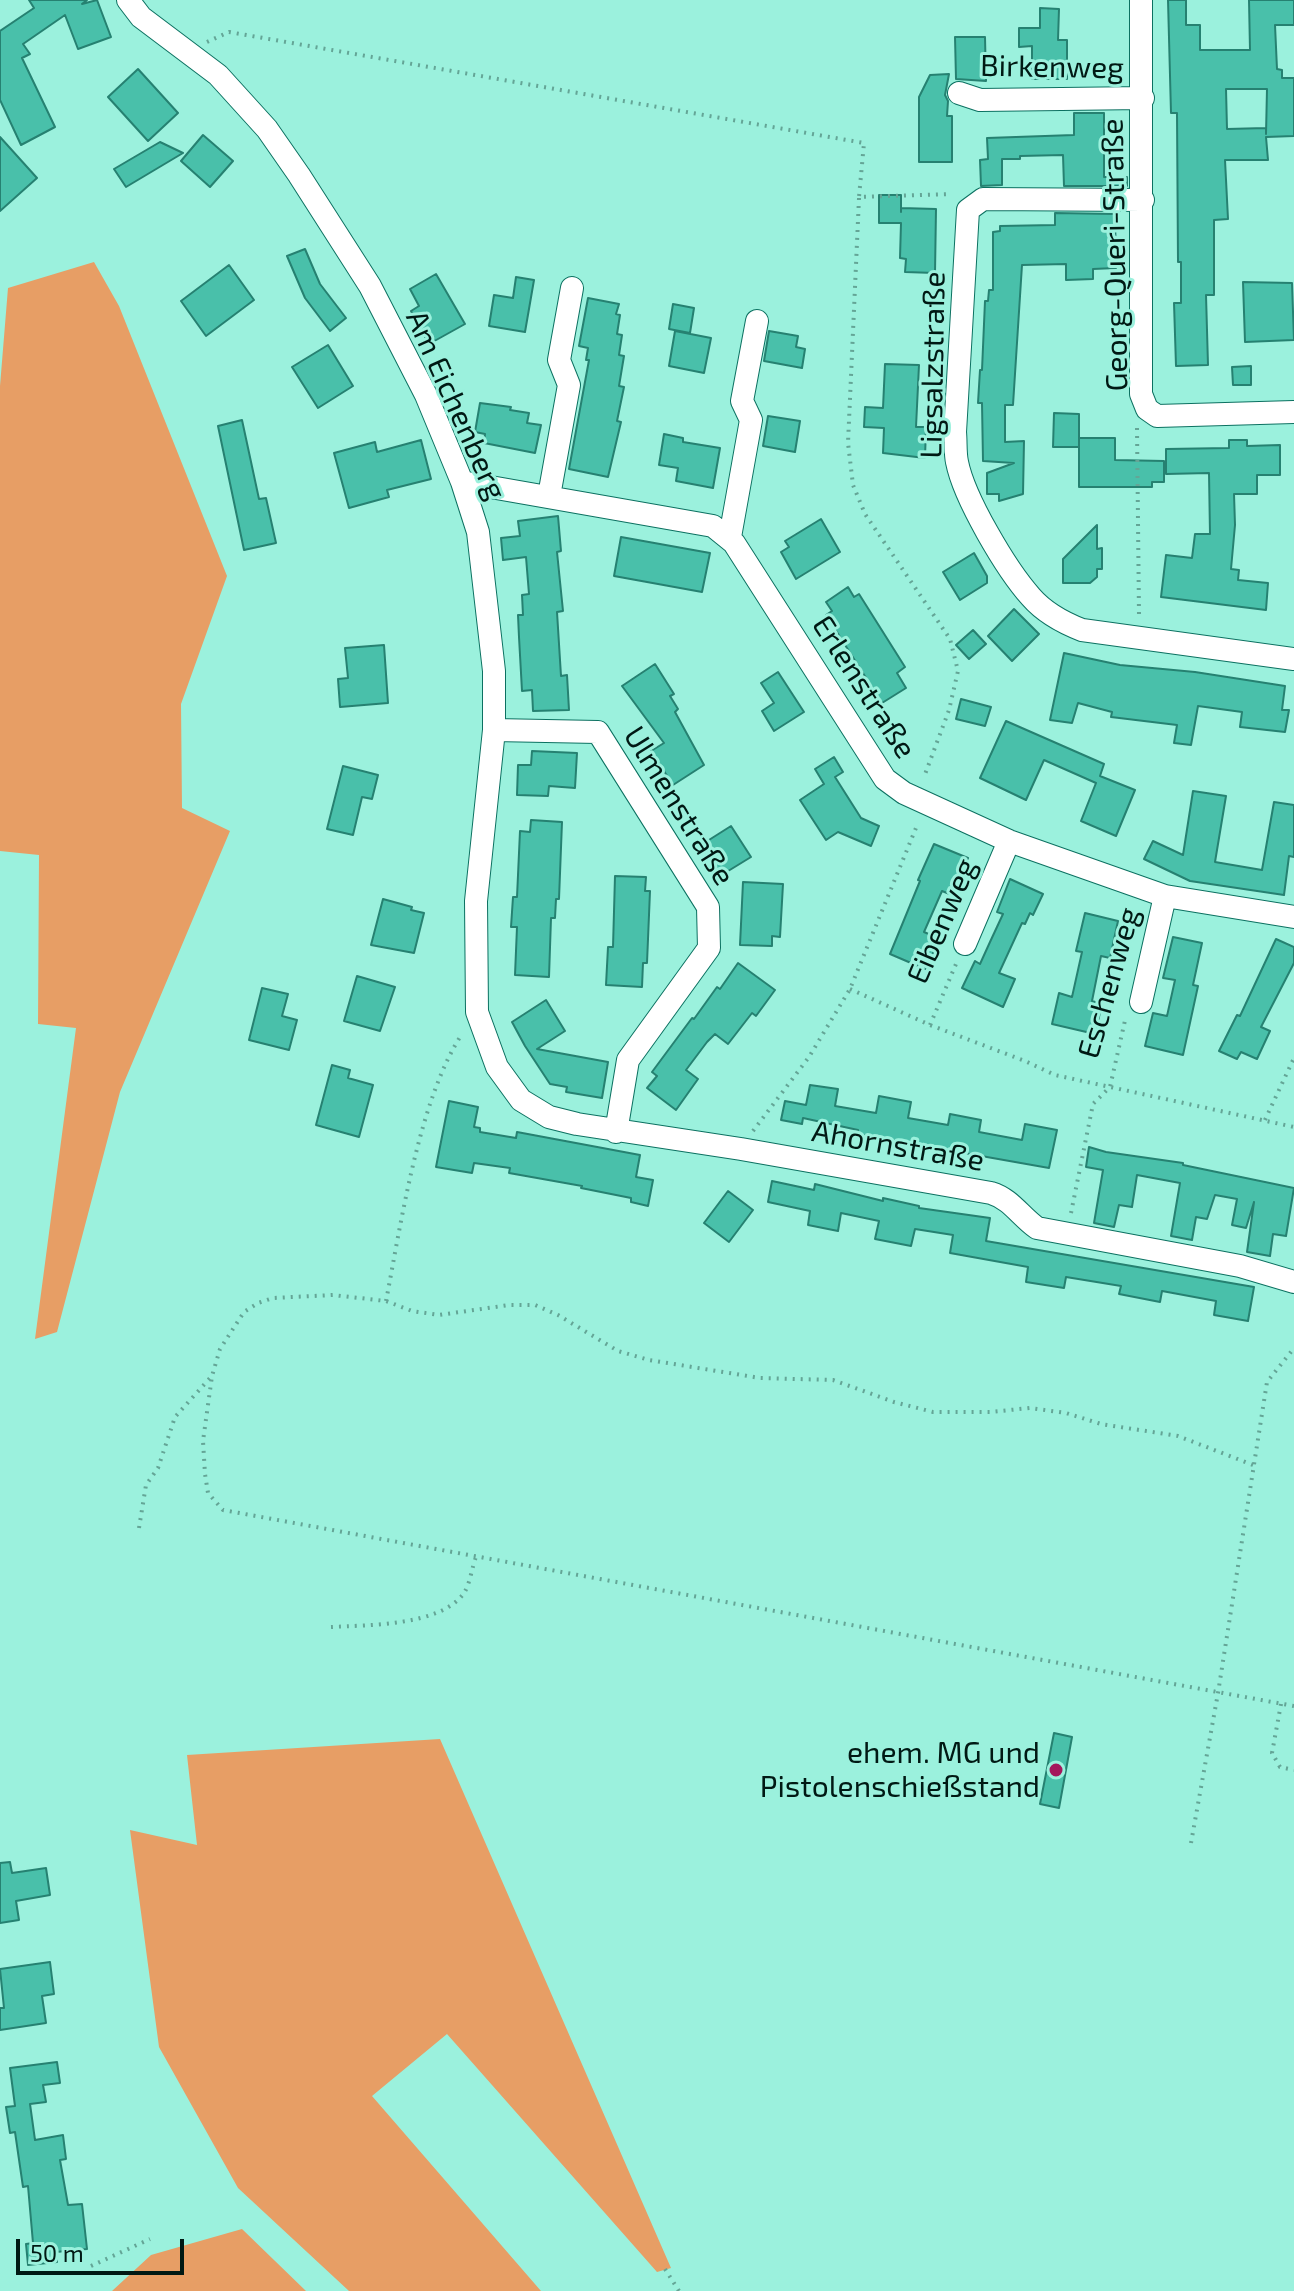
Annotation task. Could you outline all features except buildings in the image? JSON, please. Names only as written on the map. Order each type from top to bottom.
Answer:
[{"type":"street","name":"Am Eichenberg","points":[[128,0],[141,17],[218,75],[267,129],[299,175],[370,286],[426,395],[462,482],[478,532],[494,671],[494,730],[476,901],[477,1012],[497,1067]]},
{"type":"street","name":"Georg-Queri-Straße","points":[[1141,0],[1143,200],[1139,417],[1294,412]]},
{"type":"street","name":"Birkenweg","points":[[959,93],[980,100],[1143,98]]},
{"type":"street","points":[[976,203],[983,199],[1143,200]]},
{"type":"street","name":"Ligsalzstraße","points":[[976,203],[968,210],[955,432],[957,464],[970,498],[1001,554],[1031,597],[1046,610],[1082,630],[1294,659]]},
{"type":"street","points":[[549,496],[569,385],[559,360],[572,288]]},
{"type":"street","points":[[462,482],[713,526],[730,537],[751,420],[742,401],[757,321]]},
{"type":"street","name":"Erlenstraße","points":[[730,537],[885,779],[904,793],[1009,841],[1165,896],[1294,917]]},
{"type":"street","name":"Ulmenstraße","points":[[494,730],[598,732],[708,907],[709,948],[628,1060],[616,1132]]},
{"type":"street","name":"Eibenweg","points":[[965,944],[1009,841]]},
{"type":"street","name":"Eschenweg","points":[[1141,1002],[1165,896]]},
{"type":"street","name":"Ahornstraße","points":[[497,1067],[521,1100],[549,1117],[616,1132],[741,1149],[991,1193],[1007,1198],[1023,1218],[1037,1228],[1240,1266],[1294,1282]]},
{"type":"path","points":[[187,52],[229,32],[864,143],[848,443],[853,485],[865,514],[950,639],[958,671],[922,800],[850,989],[809,1057],[741,1149]]},
{"type":"path","points":[[859,197],[960,194],[976,203]]},
{"type":"path","points":[[1138,637],[1139,417]]},
{"type":"path","name":"Eibenweg","points":[[930,1025],[965,944]]},
{"type":"path","points":[[850,989],[1055,1075],[1294,1127]]},
{"type":"path","name":"Eschenweg","points":[[1110,1087],[1127,1009],[1141,1002]]},
{"type":"path","points":[[386,1301],[404,1207],[427,1116],[451,1051],[477,1012]]},
{"type":"path","points":[[1265,1120],[1294,1058]]},
{"type":"path","points":[[1067,1235],[1093,1104],[1110,1087]]},
{"type":"path","points":[[1253,1465],[1178,1436],[1101,1424],[1066,1413],[1030,1408],[933,1412],[833,1380],[760,1378],[649,1360],[618,1351],[558,1315],[535,1305],[509,1305],[439,1315],[412,1311],[386,1301],[333,1295],[273,1298],[244,1312],[220,1349],[212,1376],[203,1441],[208,1493],[223,1510],[1294,1706]]},
{"type":"path","points":[[1191,1843],[1267,1382],[1294,1348]]},
{"type":"path","points":[[139,1528],[146,1485],[158,1468],[175,1417],[212,1376]]},
{"type":"path","points":[[331,1627],[403,1622],[439,1613],[464,1593],[476,1557]]},
{"type":"path","points":[[1281,1704],[1272,1753],[1280,1767],[1294,1770]]},
{"type":"path","points":[[91,2266],[150,2239]]},
{"type":"path","points":[[665,2269],[679,2291]]},
{"type":"shaded area","points":[[94,262],[119,306],[227,576],[181,704],[182,808],[230,831],[120,1092],[57,1332],[35,1339],[76,1028],[38,1024],[39,855],[0,851],[0,386],[8,288]]},
{"type":"shaded area","points":[[440,1739],[671,2268],[657,2272],[447,2034],[372,2096],[541,2291],[349,2291],[238,2188],[159,2047],[130,1830],[197,1845],[187,1755]]},
{"type":"shaded area","points":[[242,2229],[306,2291],[112,2291],[151,2255]]},
{"type":"place","name":"ehem. MG und Pistolenschießstand","points":[[1056,1770]]}]
